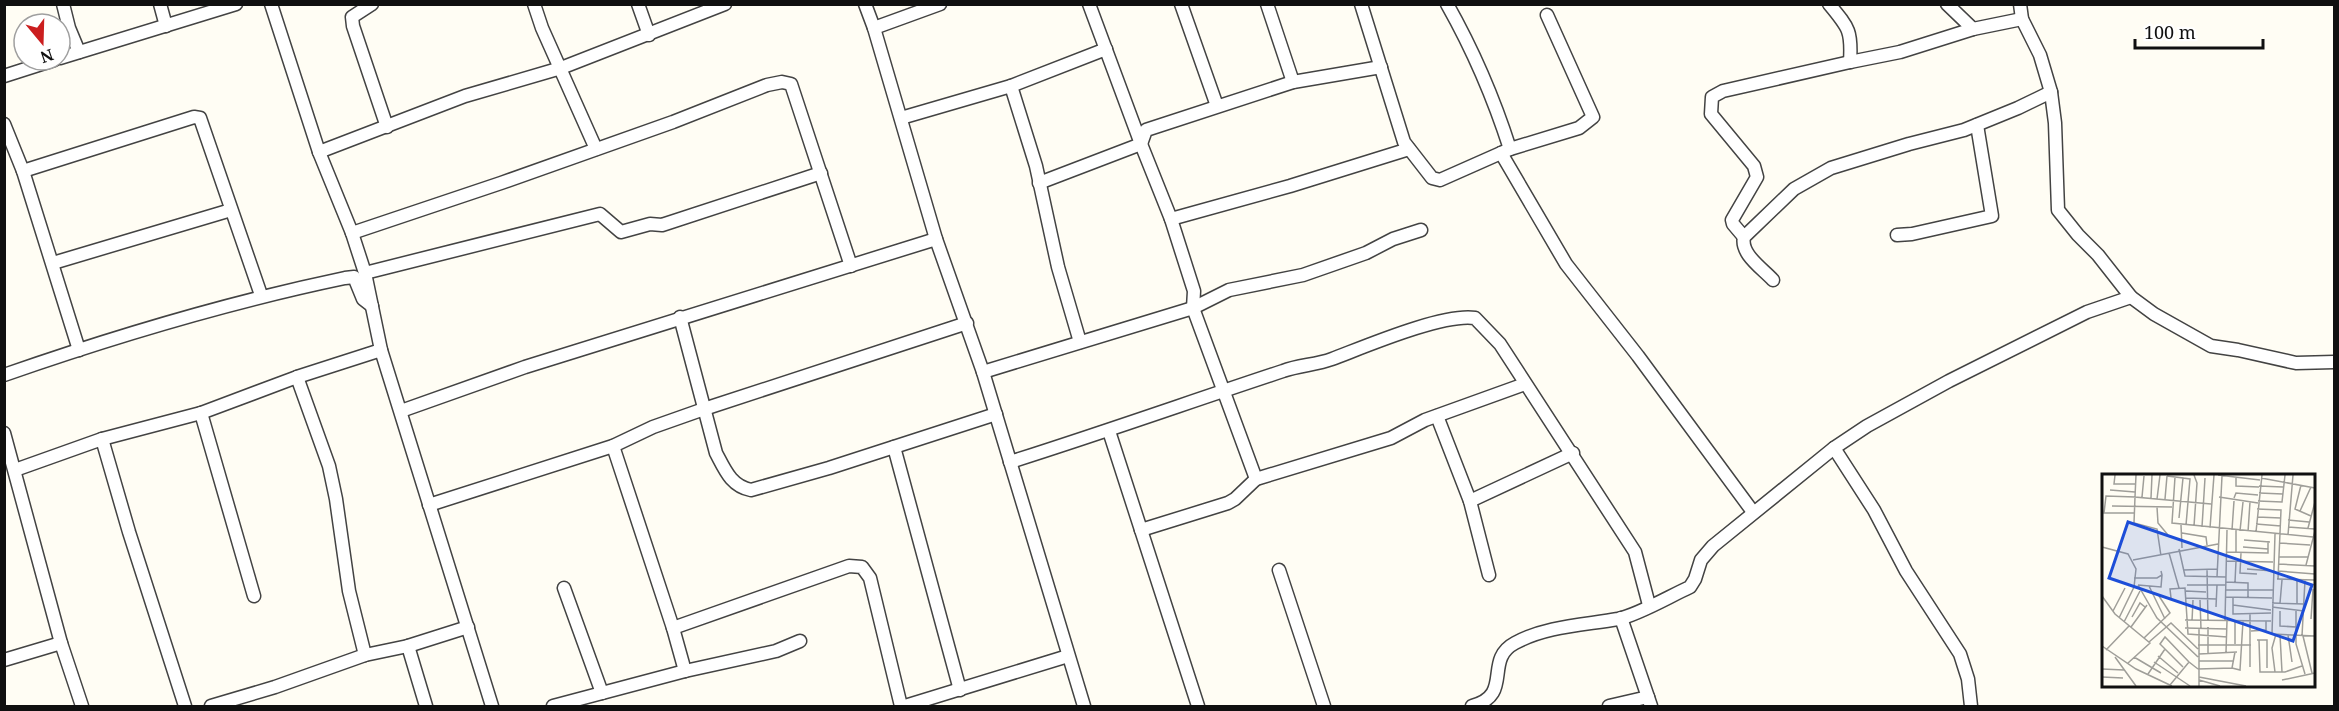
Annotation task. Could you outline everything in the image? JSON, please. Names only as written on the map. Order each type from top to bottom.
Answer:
[{"type":"street","points":[[63,4],[69,28],[79,52]]},
{"type":"street","points":[[160,4],[166,26]]},
{"type":"street","points":[[72,54],[166,26],[218,7],[237,4]]},
{"type":"street","points":[[271,4],[319,152],[352,233],[365,273],[381,350],[402,411],[492,706]]},
{"type":"street","points":[[372,4],[352,17],[353,26],[387,127]]},
{"type":"street","points":[[534,4],[542,28],[596,149]]},
{"type":"street","points":[[638,4],[649,35]]},
{"type":"street","points":[[319,152],[465,96],[561,68],[725,4]]},
{"type":"street","points":[[865,4],[936,239],[983,372],[1084,706]]},
{"type":"street","points":[[874,28],[940,4]]},
{"type":"street","points":[[1089,4],[1171,219],[1194,291],[1192,308],[1256,479]]},
{"type":"street","points":[[1180,4],[1217,106]]},
{"type":"street","points":[[1267,4],[1293,82]]},
{"type":"street","points":[[1361,4],[1404,141],[1432,178],[1440,180],[1506,151],[1580,128],[1593,117],[1547,15]]},
{"type":"street","points":[[1447,4],[1486,83],[1506,151],[1566,264],[1638,356],[1753,512]]},
{"type":"street","points":[[1829,4],[1844,23],[1851,38],[1850,62]]},
{"type":"street","points":[[1947,4],[1973,29]]},
{"type":"street","points":[[2020,4],[2022,19],[2040,54],[2051,92],[2055,123],[2058,210],[2131,297],[2154,314],[2211,346],[2296,363],[2334,362]]},
{"type":"street","points":[[1744,237],[1732,220],[1757,177],[1754,166],[1711,114],[1712,97],[1723,91],[1900,52],[1973,29],[2022,19]]},
{"type":"street","points":[[901,118],[1011,86],[1106,49]]},
{"type":"street","points":[[1039,183],[1141,144],[1146,130],[1293,82],[1381,67]]},
{"type":"street","points":[[352,233],[728,102],[767,85],[782,82],[791,84],[850,266]]},
{"type":"street","points":[[1011,86],[1036,166],[1058,267],[1080,342]]},
{"type":"street","points":[[1773,280],[1746,252],[1743,244],[1744,237],[1794,189],[1831,168],[1977,125],[2051,92]]},
{"type":"street","points":[[22,171],[194,117],[200,118],[261,295]]},
{"type":"street","points":[[4,124],[53,263],[79,350]]},
{"type":"street","points":[[1897,235],[1912,234],[1992,216],[1977,125]]},
{"type":"street","points":[[1171,219],[1290,186],[1409,149]]},
{"type":"street","points":[[365,273],[600,214],[621,232],[650,224],[662,225],[821,173]]},
{"type":"street","points":[[53,263],[231,210]]},
{"type":"street","points":[[983,372],[1192,308],[1229,290],[1303,275],[1366,253],[1393,239],[1421,230]]},
{"type":"street","points":[[402,411],[525,367],[680,317],[936,239]]},
{"type":"street","points":[[4,375],[261,295],[354,277],[363,299],[373,306]]},
{"type":"street","points":[[1472,706],[1483,704],[1491,698],[1496,688],[1501,657],[1512,644],[1544,633],[1621,618],[1690,586],[1695,579],[1701,560],[1713,546],[1834,448],[1868,426],[1949,381],[2087,312],[2131,297]]},
{"type":"street","points":[[680,317],[716,453],[727,474],[742,488],[751,490],[996,414]]},
{"type":"street","points":[[1010,462],[1109,431],[1287,369],[1330,360],[1457,317],[1475,318],[1500,344],[1573,453],[1635,552],[1649,605]]},
{"type":"street","points":[[429,505],[613,446],[653,427],[704,409],[967,323]]},
{"type":"street","points":[[15,470],[102,439],[201,413],[297,377],[381,350]]},
{"type":"street","points":[[297,377],[329,466],[349,591],[365,655]]},
{"type":"street","points":[[1141,530],[1228,503],[1256,479],[1391,438],[1437,416],[1525,384]]},
{"type":"street","points":[[201,413],[254,596]]},
{"type":"street","points":[[1437,416],[1470,501],[1489,575]]},
{"type":"street","points":[[1109,431],[1198,706]]},
{"type":"street","points":[[4,433],[61,643],[82,706]]},
{"type":"street","points":[[102,439],[129,532],[185,706]]},
{"type":"street","points":[[613,446],[685,671]]},
{"type":"street","points":[[894,447],[960,690]]},
{"type":"street","points":[[1834,448],[1874,510],[1906,571],[1960,654],[1968,679],[1971,706]]},
{"type":"street","points":[[1470,501],[1573,453]]},
{"type":"street","points":[[673,628],[849,566],[862,567],[870,578],[903,706],[1068,657]]},
{"type":"street","points":[[1279,570],[1324,706]]},
{"type":"street","points":[[564,588],[602,693]]},
{"type":"street","points":[[1609,706],[1649,702],[1621,618]]},
{"type":"street","points":[[211,706],[275,687],[365,655],[408,646],[468,627]]},
{"type":"street","points":[[553,706],[685,671],[776,651],[800,641]]},
{"type":"street","points":[[4,660],[61,643]]},
{"type":"street","points":[[408,646],[426,706]]}]
